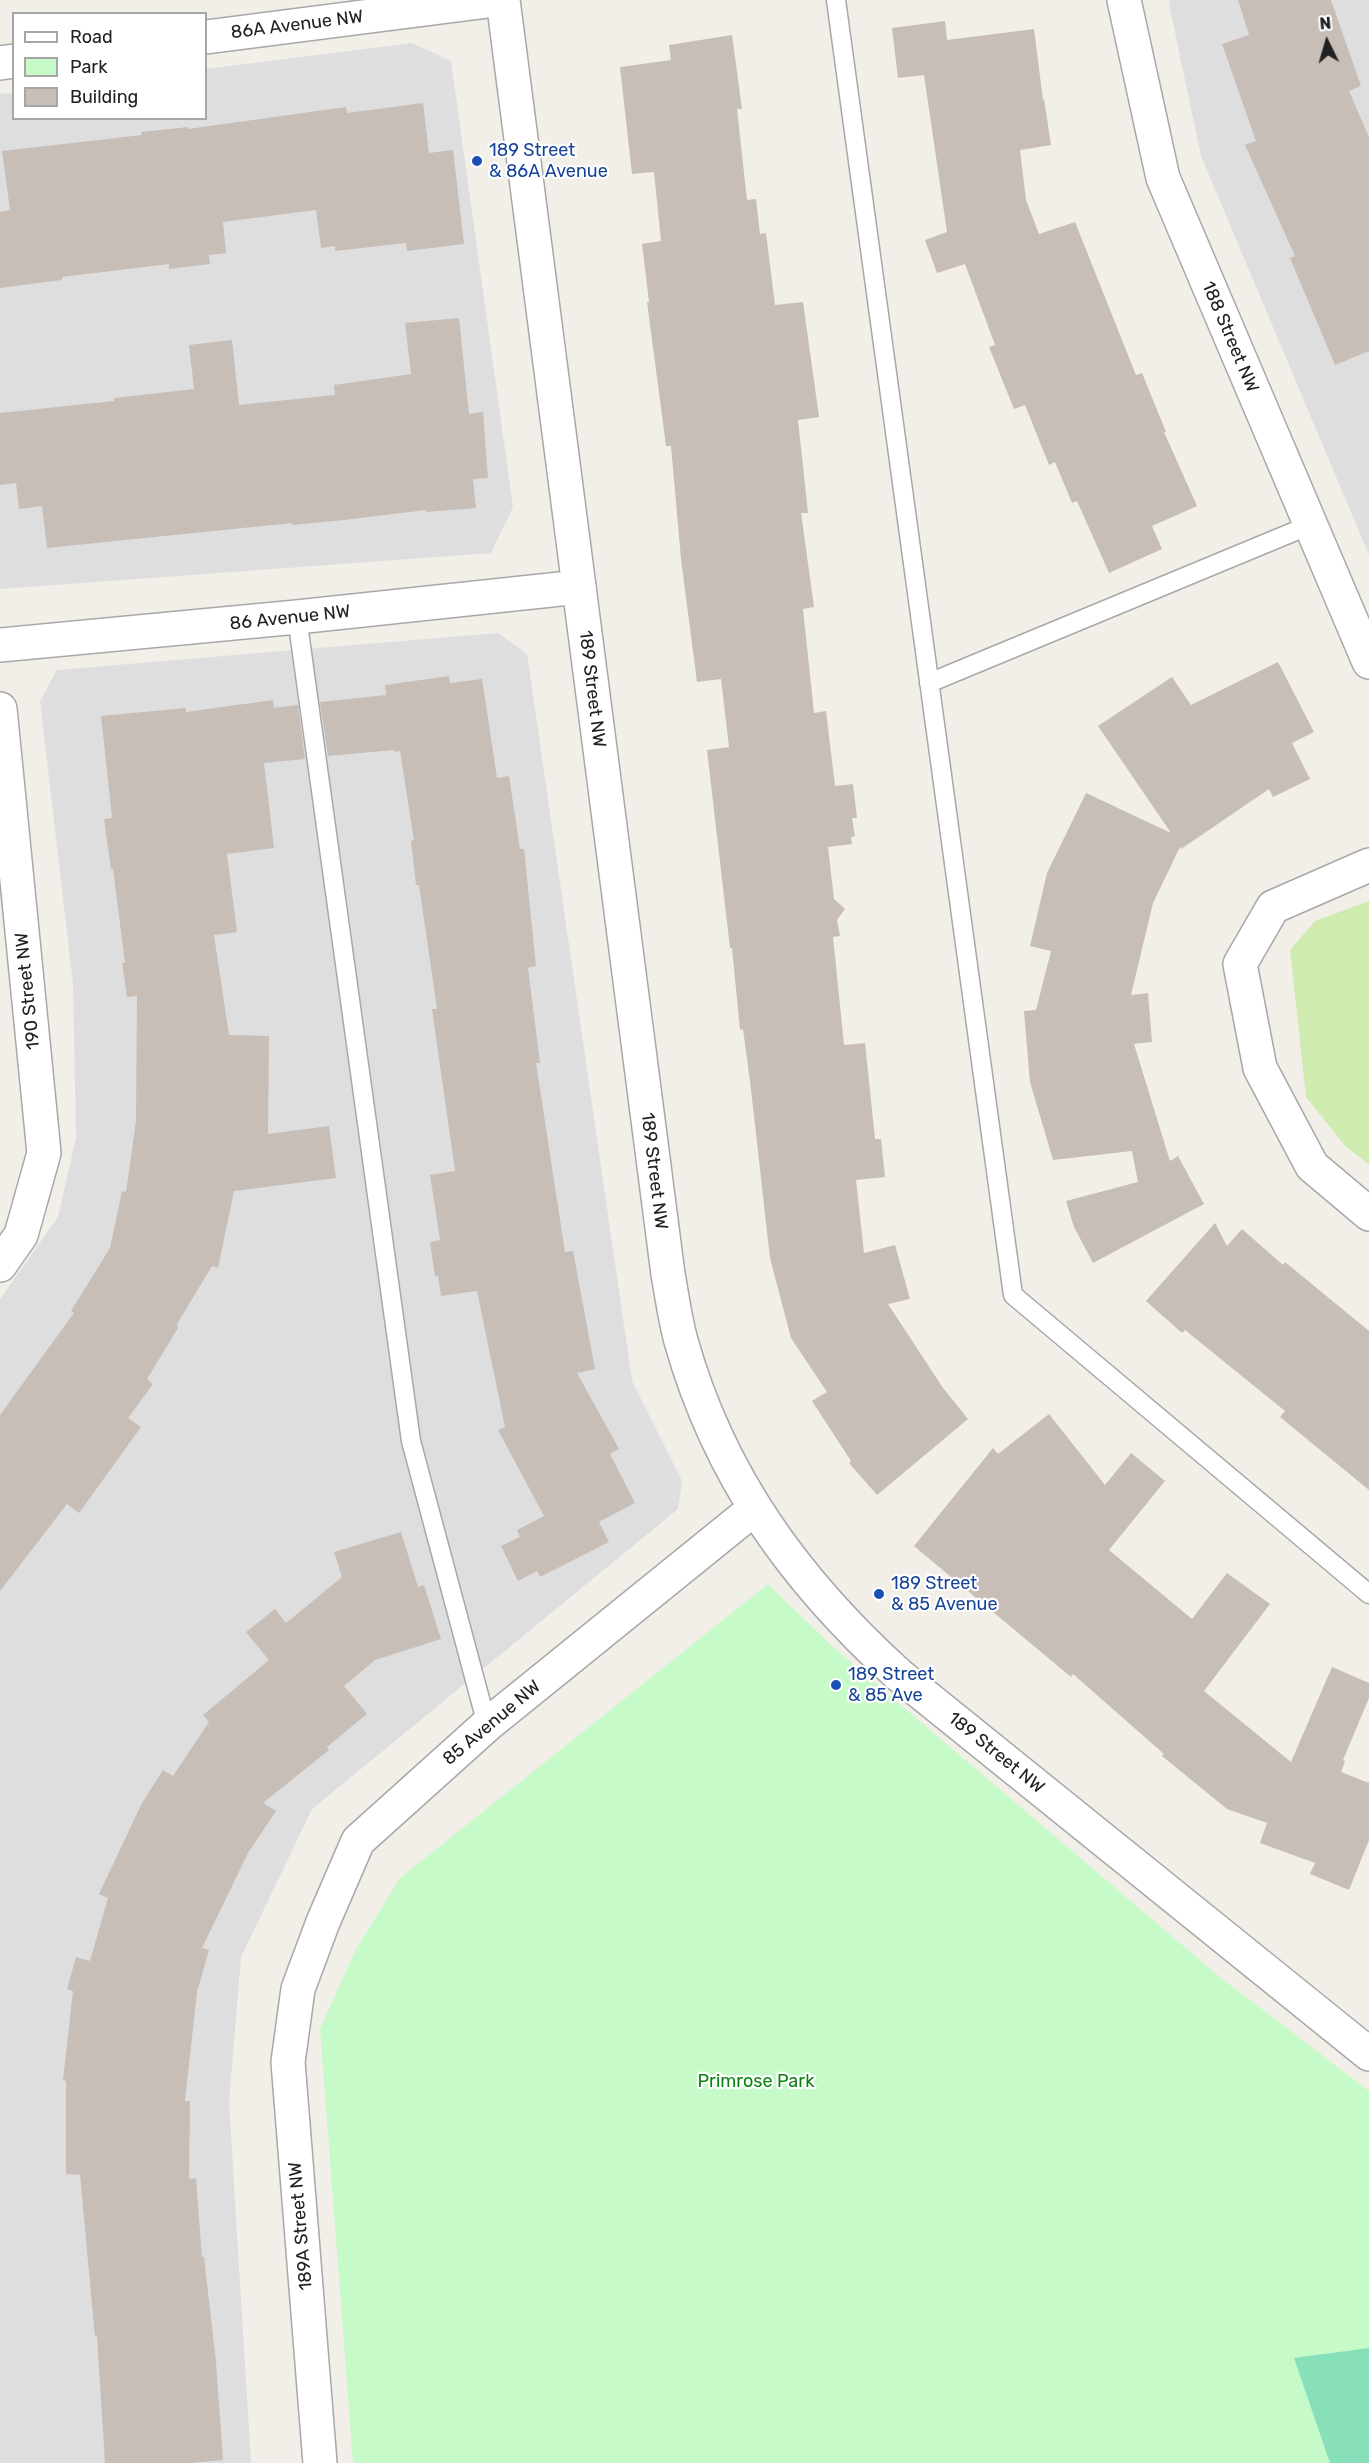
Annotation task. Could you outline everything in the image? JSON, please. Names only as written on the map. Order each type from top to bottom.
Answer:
[{"type":"street","name":"86A Avenue NW","points":[[207,37],[495,0]]},
{"type":"street","name":"189 Street NW","points":[[503,0],[658,1206],[681,1339],[711,1426],[754,1509],[818,1595],[856,1636],[899,1675],[1369,2054]]},
{"type":"street","name":"188 Street NW","points":[[1124,0],[1163,178],[1369,662]]},
{"type":"street","name":"86 Avenue NW","points":[[0,645],[579,587]]},
{"type":"street","name":"190 Street NW","points":[[0,709],[44,1154],[21,1235],[0,1264]]},
{"type":"street","points":[[1369,866],[1273,907],[1240,964],[1260,1068],[1312,1166],[1369,1214]]},
{"type":"street","name":"85 Avenue NW","points":[[298,1989],[323,1922],[358,1841],[487,1725],[754,1509]]},
{"type":"street","name":"189A Street NW","points":[[298,1989],[288,2062],[320,2463]]},
{"type":"lane","points":[[836,0],[1013,1295],[1369,1594]]},
{"type":"lane","points":[[929,683],[1310,525]]},
{"type":"lane","points":[[297,617],[411,1441],[487,1725]]},
{"type":"shaded area","points":[[1171,0],[1369,0],[1369,555],[1201,156],[1169,4]]},
{"type":"shaded area","points":[[412,43],[451,61],[513,507],[491,553],[0,589],[0,94],[12,93],[12,120],[207,120],[207,69]]},
{"type":"shaded area","points":[[498,633],[527,654],[632,1381],[682,1481],[678,1509],[312,1809],[241,1957],[229,2102],[251,2463],[0,2463],[0,1299],[58,1217],[76,1138],[73,984],[40,701],[57,670]]},
{"type":"green space","points":[[1369,901],[1369,1164],[1346,1147],[1306,1097],[1290,950],[1315,921]]},
{"type":"green space","name":"Primrose Park","points":[[768,1584],[834,1648],[1221,1978],[1369,2091],[1369,2463],[353,2463],[320,2029],[355,1951],[400,1878]]},
{"type":"green space","points":[[1369,2348],[1369,2463],[1330,2463],[1294,2358]]},
{"type":"building","points":[[1238,0],[1331,0],[1361,86],[1349,91],[1369,137],[1369,351],[1335,365],[1290,258],[1295,256],[1245,145],[1256,141],[1222,44],[1249,35]]},
{"type":"building","points":[[945,21],[947,40],[1034,29],[1051,145],[1020,150],[1026,200],[1039,234],[1075,222],[1136,375],[1142,373],[1166,432],[1164,432],[1197,506],[1152,526],[1162,549],[1109,573],[1077,501],[1072,503],[1055,462],[1049,465],[1025,405],[1014,409],[989,347],[995,345],[965,264],[937,273],[925,240],[947,232],[924,75],[898,78],[892,28]]},
{"type":"building","points":[[732,35],[742,109],[737,109],[747,200],[756,199],[760,234],[766,233],[775,305],[803,302],[819,417],[798,420],[808,513],[801,513],[814,607],[803,609],[814,713],[826,711],[835,786],[853,784],[857,818],[852,818],[855,836],[851,837],[852,844],[828,847],[834,899],[845,909],[837,920],[840,936],[833,937],[844,1045],[865,1043],[875,1139],[881,1139],[885,1177],[856,1180],[864,1253],[895,1245],[910,1299],[888,1304],[943,1388],[968,1419],[877,1495],[849,1463],[851,1461],[812,1401],[827,1392],[791,1338],[770,1258],[750,1081],[743,1029],[740,1030],[707,750],[729,747],[721,679],[697,682],[681,559],[671,446],[666,446],[647,302],[649,302],[642,244],[661,241],[654,172],[632,174],[620,67],[671,60],[669,45]]},
{"type":"building","points":[[423,103],[429,153],[453,150],[464,244],[407,251],[406,243],[335,251],[335,246],[321,248],[316,210],[223,222],[226,253],[209,255],[210,264],[169,269],[169,264],[62,277],[62,280],[0,288],[0,212],[10,210],[2,151],[142,135],[141,132],[188,127],[188,129],[346,107],[347,113]]},
{"type":"building","points":[[459,318],[469,414],[483,412],[488,478],[473,479],[476,508],[426,512],[426,510],[47,548],[42,506],[19,509],[16,483],[0,485],[0,413],[114,401],[114,398],[194,389],[189,345],[232,340],[239,405],[335,395],[334,385],[411,374],[405,323]]},
{"type":"building","points":[[1278,662],[1314,732],[1292,743],[1310,779],[1273,797],[1269,789],[1181,849],[1180,847],[1153,903],[1131,995],[1148,993],[1152,1042],[1134,1044],[1170,1161],[1178,1156],[1204,1204],[1093,1263],[1074,1227],[1066,1201],[1138,1182],[1132,1151],[1053,1160],[1030,1082],[1024,1011],[1036,1010],[1051,951],[1030,946],[1047,873],[1086,793],[1171,833],[1098,726],[1172,677],[1191,705]]},
{"type":"building","points":[[449,676],[450,683],[482,679],[497,778],[509,776],[520,849],[524,849],[536,966],[528,968],[540,1063],[536,1063],[565,1252],[573,1251],[595,1369],[577,1373],[619,1449],[610,1454],[635,1503],[599,1522],[609,1542],[540,1577],[537,1571],[518,1581],[501,1546],[520,1537],[517,1530],[544,1516],[498,1430],[505,1427],[477,1291],[441,1296],[438,1276],[435,1277],[430,1242],[440,1240],[430,1175],[455,1171],[432,1009],[437,1009],[419,885],[416,885],[411,841],[414,840],[400,751],[328,756],[320,702],[386,695],[385,685]]},
{"type":"building","points":[[273,700],[274,708],[298,705],[305,759],[264,763],[274,848],[227,854],[237,932],[214,935],[229,1035],[269,1036],[268,1134],[329,1126],[336,1178],[234,1191],[218,1268],[212,1266],[177,1324],[178,1328],[147,1379],[153,1384],[128,1418],[141,1427],[79,1513],[67,1504],[0,1591],[0,1415],[74,1313],[71,1311],[110,1248],[122,1191],[126,1192],[136,1121],[137,996],[127,997],[122,963],[125,963],[104,819],[112,818],[101,716],[186,708],[186,712]]},
{"type":"building","points":[[1215,1223],[1227,1246],[1242,1229],[1283,1265],[1285,1262],[1369,1331],[1369,1490],[1280,1417],[1285,1411],[1185,1330],[1182,1333],[1146,1301]]},
{"type":"building","points":[[1049,1414],[1105,1485],[1131,1453],[1165,1481],[1109,1550],[1192,1619],[1227,1573],[1270,1604],[1204,1691],[1291,1762],[1332,1667],[1369,1683],[1369,1698],[1343,1760],[1345,1761],[1341,1772],[1369,1783],[1369,1840],[1349,1890],[1310,1874],[1315,1863],[1260,1843],[1267,1823],[1227,1809],[1162,1756],[1164,1754],[1073,1674],[1071,1677],[914,1546],[993,1448],[998,1454]]},
{"type":"building","points":[[401,1532],[418,1587],[424,1585],[441,1639],[375,1660],[344,1686],[367,1714],[327,1747],[329,1750],[263,1803],[276,1811],[248,1853],[202,1948],[209,1950],[197,1992],[185,2101],[190,2101],[189,2179],[196,2178],[202,2257],[204,2257],[216,2362],[223,2460],[192,2463],[105,2463],[97,2336],[95,2337],[80,2175],[66,2174],[66,2081],[63,2080],[73,1991],[67,1989],[76,1957],[90,1961],[108,1898],[99,1894],[142,1803],[163,1770],[173,1776],[209,1722],[203,1715],[269,1660],[246,1632],[275,1609],[286,1623],[342,1577],[334,1552]]},
{"type":"place","name":"189 Street & 86A Avenue","points":[[477,161]]},
{"type":"place","name":"189 Street & 85 Avenue","points":[[879,1594]]},
{"type":"place","name":"189 Street & 85 Ave","points":[[836,1685]]}]
